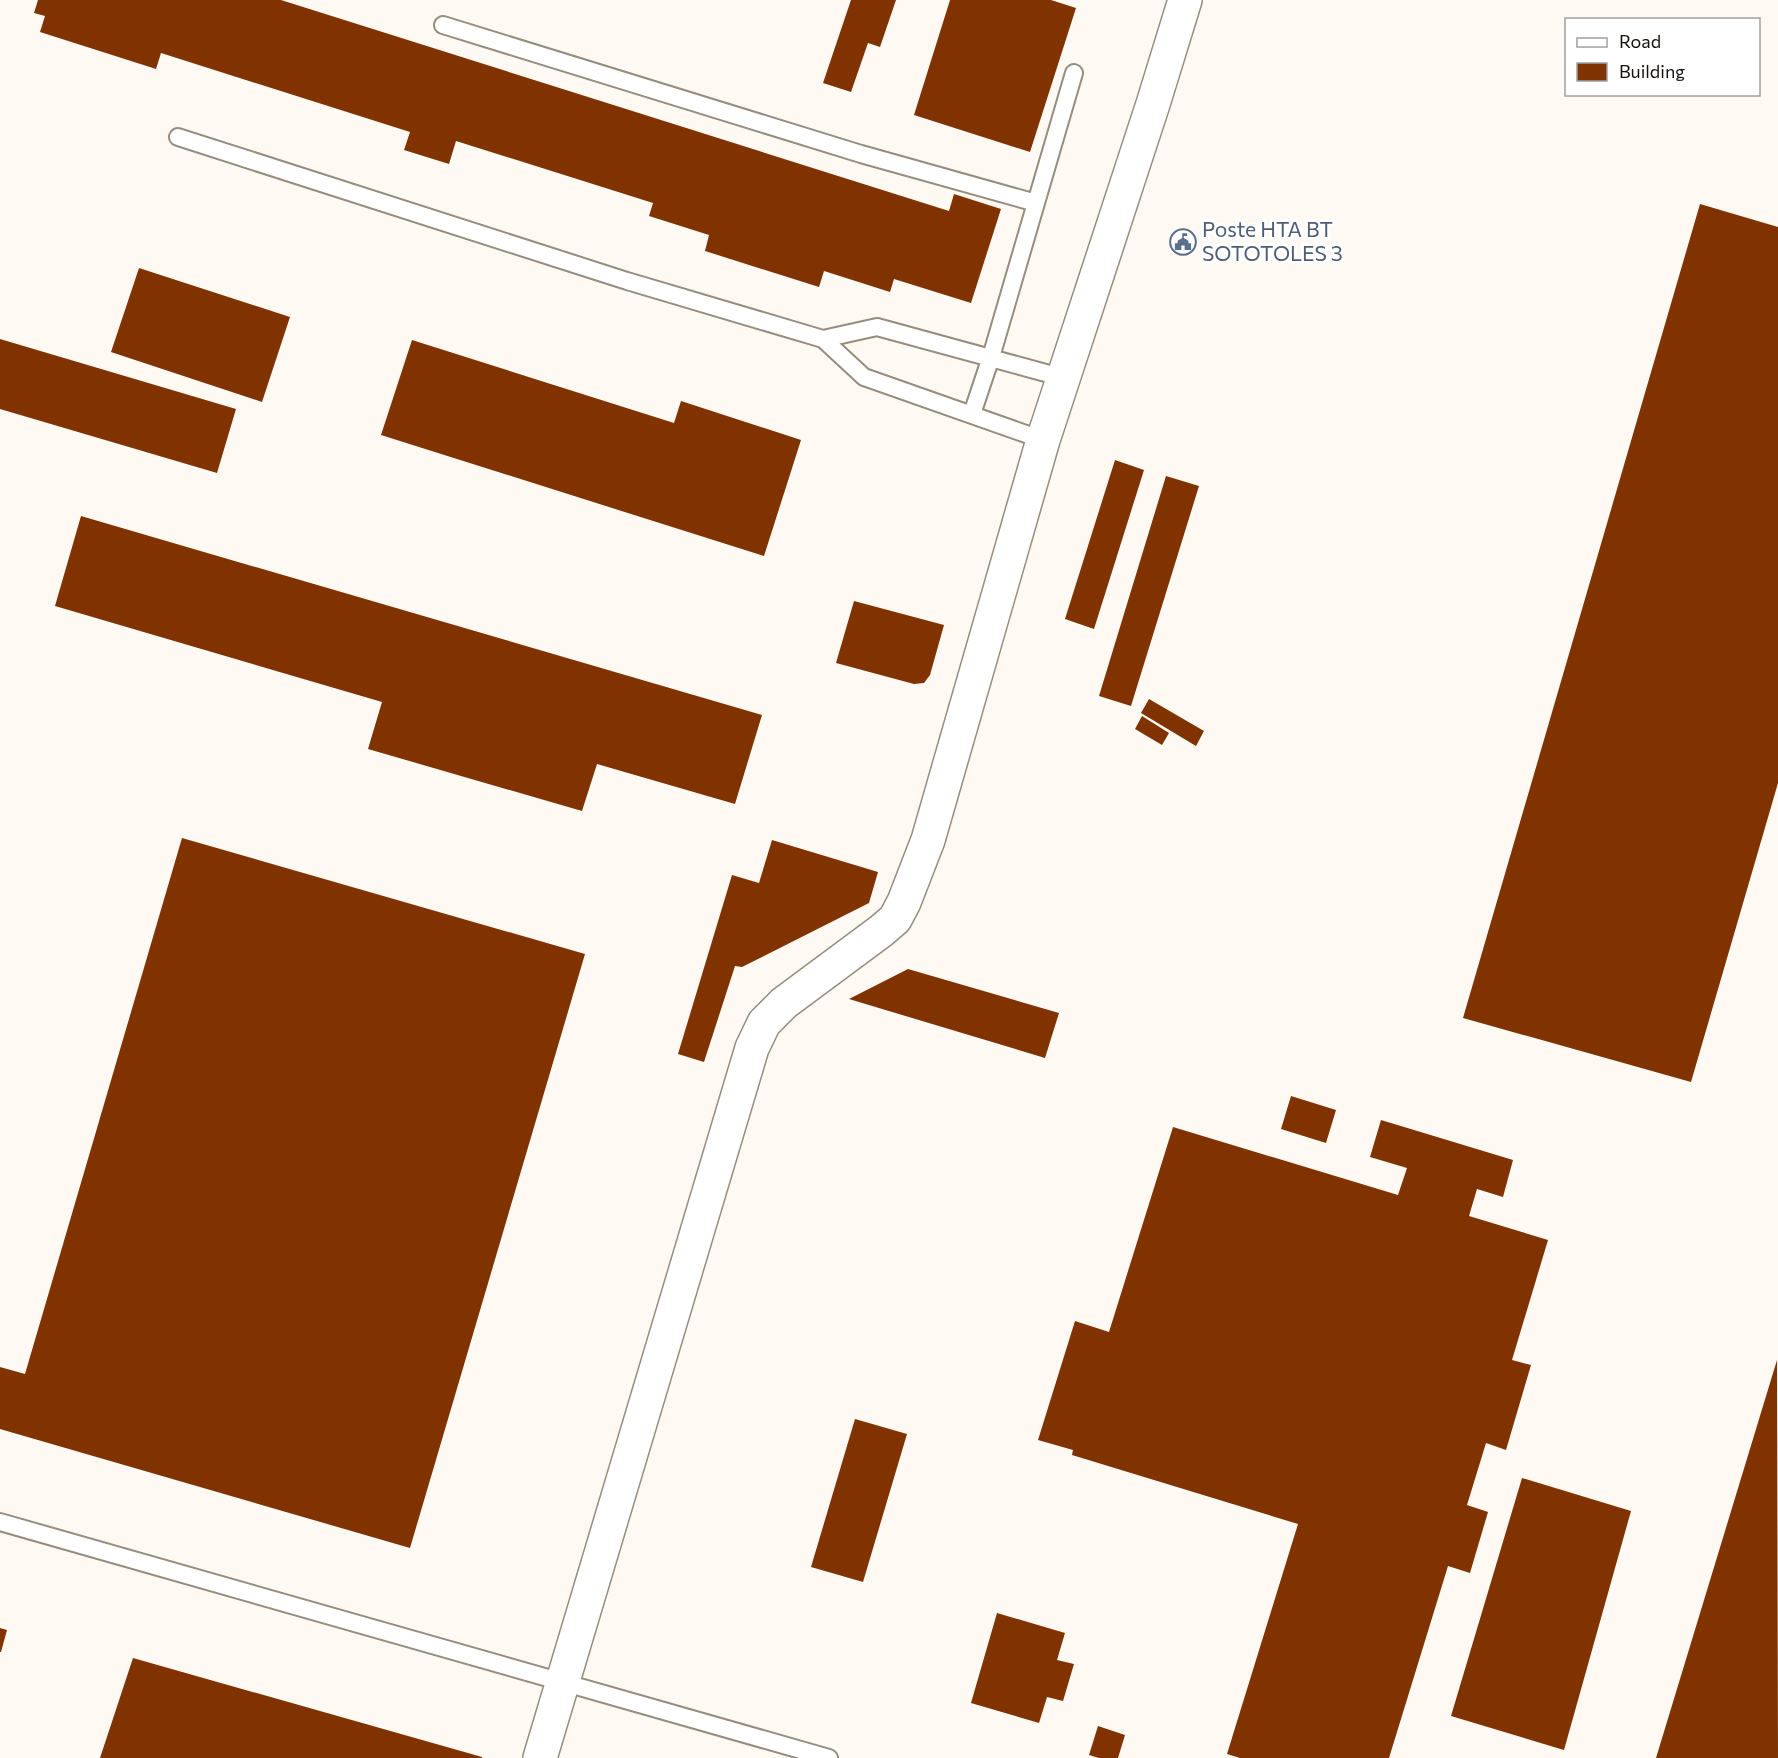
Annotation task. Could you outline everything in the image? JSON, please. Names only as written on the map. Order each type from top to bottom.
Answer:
[{"type":"street","points":[[540,1758],[752,1048],[764,1023],[777,1010],[882,932],[895,919],[928,840],[1043,440],[1185,0]]},
{"type":"lane","points":[[443,25],[861,154],[1036,203]]},
{"type":"lane","points":[[972,414],[991,357],[1074,73]]},
{"type":"lane","points":[[178,137],[627,281],[823,339],[864,377],[1043,440]]},
{"type":"lane","points":[[823,339],[877,327],[1064,378]]},
{"type":"lane","points":[[0,1522],[829,1758]]},
{"type":"building","points":[[38,0],[281,0],[949,211],[954,194],[1001,209],[971,303],[894,279],[890,292],[824,271],[819,287],[705,251],[709,235],[649,216],[653,203],[456,141],[449,164],[404,150],[410,132],[161,53],[156,69],[40,32],[45,16],[34,13]]},
{"type":"building","points":[[851,0],[896,0],[880,47],[868,43],[851,92],[823,83]]},
{"type":"building","points":[[950,0],[1051,0],[1076,8],[1030,152],[914,115]]},
{"type":"building","points":[[1700,204],[1778,227],[1778,783],[1691,1082],[1463,1018]]},
{"type":"building","points":[[139,268],[290,317],[262,402],[111,352]]},
{"type":"building","points":[[0,339],[236,409],[217,473],[0,409]]},
{"type":"building","points":[[412,340],[674,423],[681,401],[801,440],[764,556],[381,435]]},
{"type":"building","points":[[1115,460],[1144,470],[1094,629],[1065,619]]},
{"type":"building","points":[[1166,476],[1199,486],[1131,706],[1099,696]]},
{"type":"building","points":[[81,516],[762,715],[735,804],[597,764],[582,811],[368,749],[382,702],[55,606]]},
{"type":"building","points":[[854,601],[944,625],[930,675],[924,683],[914,684],[836,663]]},
{"type":"building","points":[[1149,699],[1204,731],[1196,746],[1141,713]]},
{"type":"building","points":[[1142,716],[1169,733],[1162,745],[1135,729]]},
{"type":"building","points":[[182,838],[585,954],[410,1548],[0,1429],[0,1367],[25,1374]]},
{"type":"building","points":[[772,840],[878,872],[869,903],[742,967],[735,966],[704,1062],[678,1054],[732,875],[759,883]]},
{"type":"building","points":[[908,969],[1059,1013],[1045,1058],[849,999]]},
{"type":"building","points":[[1291,1096],[1336,1110],[1326,1143],[1281,1129]]},
{"type":"building","points":[[1381,1120],[1513,1160],[1503,1197],[1477,1189],[1469,1216],[1548,1240],[1512,1360],[1531,1365],[1506,1450],[1486,1443],[1467,1505],[1488,1512],[1470,1573],[1448,1566],[1389,1758],[1240,1758],[1227,1754],[1298,1524],[1072,1455],[1073,1450],[1038,1440],[1075,1321],[1109,1332],[1173,1127],[1398,1195],[1407,1168],[1370,1157]]},
{"type":"building","points":[[1777,1360],[1778,1758],[1656,1758]]},
{"type":"building","points":[[855,1419],[907,1434],[863,1582],[811,1567]]},
{"type":"building","points":[[1522,1478],[1631,1511],[1564,1750],[1451,1716]]},
{"type":"building","points":[[997,1613],[1065,1633],[1057,1660],[1074,1664],[1063,1701],[1047,1697],[1039,1723],[971,1703]]},
{"type":"building","points":[[0,1628],[7,1630],[1,1652],[0,1652]]},
{"type":"building","points":[[133,1658],[482,1757],[482,1758],[100,1758]]},
{"type":"building","points":[[1098,1726],[1125,1735],[1118,1758],[1099,1758],[1089,1755]]},
{"type":"place","name":"Poste HTA BT SOTOTOLES 3","points":[[1183,242]]}]
